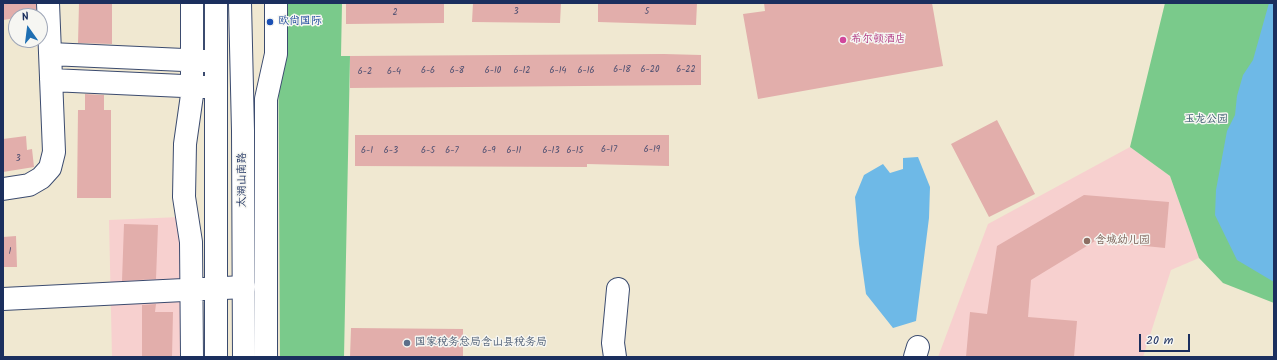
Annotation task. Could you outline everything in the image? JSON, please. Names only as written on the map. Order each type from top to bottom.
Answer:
[{"type":"street","points":[[3,189],[29,185],[41,178],[50,168],[54,152],[48,3]]},
{"type":"street","points":[[192,3],[192,87],[185,144],[184,197],[191,242],[192,357]]},
{"type":"street","points":[[216,3],[216,357]]},
{"type":"street","name":"太湖山南路","points":[[240,3],[244,357]]},
{"type":"street","points":[[266,357],[266,99],[276,54],[276,3]]},
{"type":"street","points":[[50,54],[216,62]]},
{"type":"street","points":[[51,80],[216,88]]},
{"type":"street","points":[[3,299],[244,287]]},
{"type":"street","points":[[615,357],[613,343],[618,289]]},
{"type":"shaded area","name":"含城幼儿园","points":[[1130,147],[1170,176],[1199,258],[1171,270],[1143,357],[938,357],[988,224]]},
{"type":"shaded area","points":[[181,217],[182,357],[112,357],[109,220]]},
{"type":"green space","points":[[278,3],[342,3],[341,56],[350,56],[344,357],[280,357]]},
{"type":"green space","name":"玉龙公园","points":[[1165,3],[1274,3],[1274,303],[1223,283],[1199,258],[1170,176],[1130,147]]},
{"type":"water","points":[[1269,3],[1274,3],[1274,282],[1237,260],[1215,215],[1216,190],[1227,131],[1235,115],[1237,96],[1243,75],[1253,60]]},
{"type":"water","points":[[918,157],[930,187],[929,218],[916,321],[893,328],[866,294],[859,244],[855,197],[864,175],[883,164],[890,173],[903,169],[903,158]]},
{"type":"building","points":[[3,3],[36,3],[36,8],[8,8],[8,19],[3,20]]},
{"type":"building","points":[[79,3],[112,3],[112,44],[78,43]]},
{"type":"building","points":[[346,3],[444,3],[444,23],[346,24]]},
{"type":"building","points":[[473,3],[561,3],[560,23],[472,22]]},
{"type":"building","points":[[598,3],[697,3],[696,25],[598,22]]},
{"type":"building","name":"希尔顿酒店","points":[[764,3],[932,3],[943,66],[758,99],[743,14],[765,11]]},
{"type":"building","points":[[701,55],[701,85],[350,88],[350,56]]},
{"type":"building","points":[[85,94],[104,95],[104,110],[111,110],[111,198],[77,198],[78,110],[85,110]]},
{"type":"building","points":[[997,120],[1035,194],[989,217],[951,144]]},
{"type":"building","points":[[355,135],[669,135],[669,166],[587,164],[587,167],[355,166]]},
{"type":"building","points":[[26,136],[27,150],[32,149],[34,167],[3,172],[3,139]]},
{"type":"building","points":[[1084,195],[1169,202],[1165,248],[1095,241],[1031,280],[1028,317],[1077,321],[1074,357],[966,357],[970,312],[987,314],[997,246]]},
{"type":"building","points":[[124,224],[158,225],[156,279],[122,281]]},
{"type":"building","points":[[16,236],[17,267],[3,267],[3,237]]},
{"type":"building","points":[[156,304],[155,312],[173,312],[172,357],[142,357],[142,305]]},
{"type":"building","name":"国家税务总局含山县税务局","points":[[351,328],[463,329],[463,357],[350,357]]},
{"type":"place","name":"欧尚国际","points":[[270,22]]},
{"type":"place","name":"希尔顿酒店","points":[[843,40]]},
{"type":"place","name":"含城幼儿园","points":[[1087,241]]},
{"type":"place","name":"国家税务总局含山县税务局","points":[[407,343]]}]
